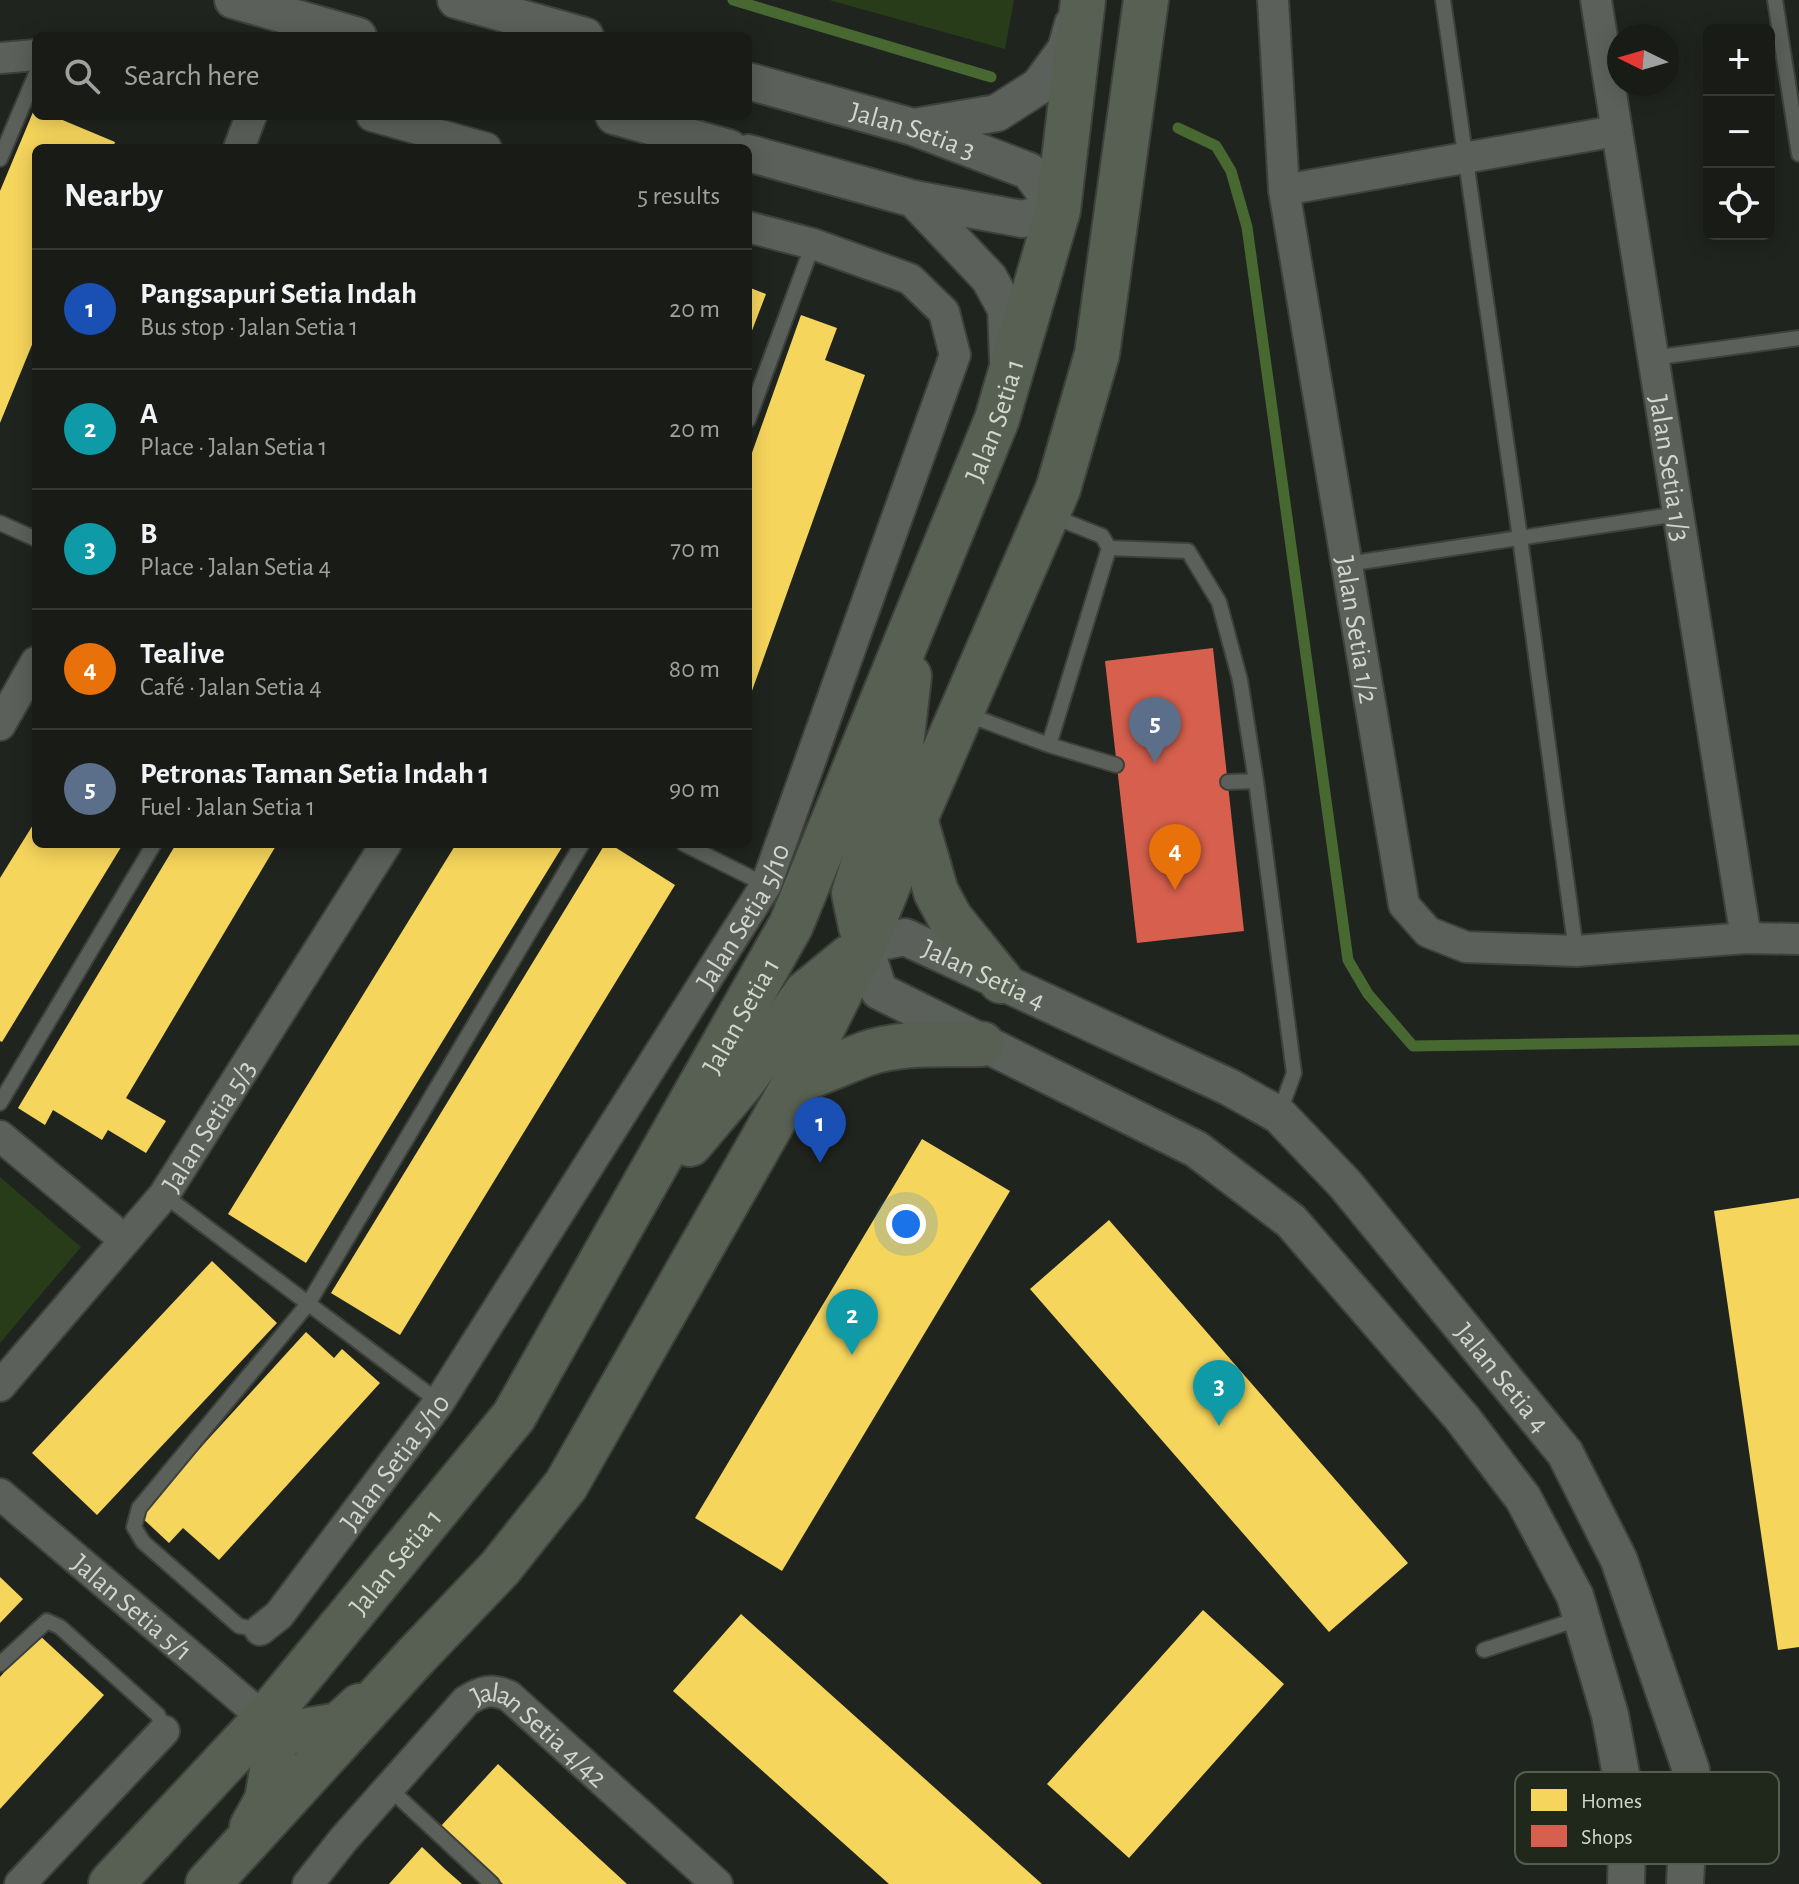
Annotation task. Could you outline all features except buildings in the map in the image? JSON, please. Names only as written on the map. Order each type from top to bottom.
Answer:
[{"type":"main road","name":"Jalan Setia 1","points":[[111,1884],[265,1719],[514,1416],[791,925],[916,621],[1009,382],[1058,210],[1081,0]]},
{"type":"main road","name":"Jalan Setia 3","points":[[1053,502],[1087,275],[1079,249],[1058,210],[1093,191],[1110,150],[1139,0]]},
{"type":"main road","points":[[220,1872],[500,1568],[566,1485],[796,1081],[864,945],[915,819],[1053,502],[1097,354],[1146,0]]},
{"type":"main road","points":[[864,945],[854,893],[901,745],[916,621]]},
{"type":"main road","points":[[915,819],[936,892],[950,918],[1001,981]]},
{"type":"main road","points":[[619,1228],[743,1081],[806,993],[864,945]]},
{"type":"main road","points":[[796,1081],[866,1054],[908,1045],[982,1044]]},
{"type":"main road","points":[[265,1719],[299,1732],[339,1725],[415,1657]]},
{"type":"main road","points":[[220,1872],[267,1800],[274,1759],[265,1719]]},
{"type":"street","points":[[233,0],[344,32]]},
{"type":"street","points":[[456,0],[571,32]]},
{"type":"street","points":[[913,127],[997,113],[1039,86],[1066,49],[1081,0]]},
{"type":"street","name":"Jalan Setia 1/2","points":[[1273,0],[1284,190],[1404,905],[1428,932],[1466,947],[1576,951],[1746,938],[1799,939]]},
{"type":"street","name":"Jalan Setia 1/3","points":[[1596,0],[1746,938]]},
{"type":"street","points":[[0,58],[32,55]]},
{"type":"street","name":"Jalan Setia 3","points":[[752,82],[913,127],[1029,171],[1058,210],[1022,219],[914,199],[752,154]]},
{"type":"street","points":[[240,144],[250,120]]},
{"type":"street","points":[[385,120],[465,144]]},
{"type":"street","points":[[628,120],[715,144]]},
{"type":"street","points":[[1284,190],[1616,131]]},
{"type":"street","points":[[914,199],[989,278],[1006,309],[1009,382]]},
{"type":"street","name":"Jalan Setia 5/10","points":[[260,1630],[279,1615],[439,1402],[766,885],[955,355],[944,312],[910,279],[813,244],[752,228]]},
{"type":"street","points":[[0,725],[32,669]]},
{"type":"street","name":"Jalan Setia 5/3","points":[[0,1386],[164,1195],[383,848]]},
{"type":"street","name":"Jalan Setia 4","points":[[1621,1772],[1610,1715],[1575,1596],[1523,1498],[1462,1418],[1291,1221],[1196,1149],[879,991],[864,945],[905,937],[1229,1087],[1279,1115],[1345,1184],[1565,1453],[1619,1560],[1691,1772]]},
{"type":"street","points":[[0,1136],[125,1240]]},
{"type":"street","name":"Jalan Setia 5/1","points":[[0,1494],[265,1719]]},
{"type":"street","name":"Jalan Setia 4/42","points":[[308,1884],[466,1701],[481,1691],[498,1691],[509,1696],[717,1884]]},
{"type":"street","points":[[20,1884],[164,1731]]},
{"type":"street","name":"Jalan Setia 4","points":[[1626,1884],[1627,1864]]},
{"type":"street","name":"Jalan Setia 4","points":[[1685,1884],[1686,1864]]},
{"type":"lane","points":[[1443,0],[1576,951]]},
{"type":"lane","points":[[1775,0],[1799,154]]},
{"type":"lane","points":[[0,159],[32,83]]},
{"type":"lane","points":[[752,409],[813,244]]},
{"type":"lane","points":[[1652,358],[1799,338]]},
{"type":"lane","points":[[1049,745],[1109,548],[1102,536],[1053,502]]},
{"type":"lane","points":[[1347,564],[1678,514]]},
{"type":"lane","points":[[0,523],[32,537]]},
{"type":"lane","points":[[1109,548],[1188,551],[1219,602],[1240,680],[1294,1073],[1279,1115]]},
{"type":"lane","points":[[963,713],[1049,745],[1116,765]]},
{"type":"lane","points":[[1228,782],[1256,781]]},
{"type":"lane","points":[[0,1103],[152,848]]},
{"type":"lane","points":[[260,1630],[239,1626],[143,1542],[134,1527],[139,1508],[308,1304],[580,848]]},
{"type":"lane","points":[[692,848],[766,885]]},
{"type":"lane","points":[[164,1195],[439,1402]]},
{"type":"lane","points":[[1484,1650],[1581,1618]]},
{"type":"lane","points":[[0,1664],[47,1621],[60,1627],[158,1715],[164,1731]]},
{"type":"lane","points":[[390,1789],[492,1884]]},
{"type":"green space","points":[[829,0],[1014,0],[1005,49]]},
{"type":"green space","points":[[0,1177],[81,1247],[0,1343]]},
{"type":"waterway","points":[[733,0],[991,77]]},
{"type":"waterway","points":[[1178,128],[1216,146],[1231,171],[1247,227],[1348,960],[1368,994],[1413,1046],[1799,1040]]},
{"type":"place","name":"Petronas Taman Setia Indah 1","points":[[1155,763]]},
{"type":"place","name":"Tealive","points":[[1175,890]]},
{"type":"place","name":"Pangsapuri Setia Indah","points":[[820,1163]]},
{"type":"place","name":"A","points":[[852,1355]]},
{"type":"place","name":"B","points":[[1219,1426]]}]
